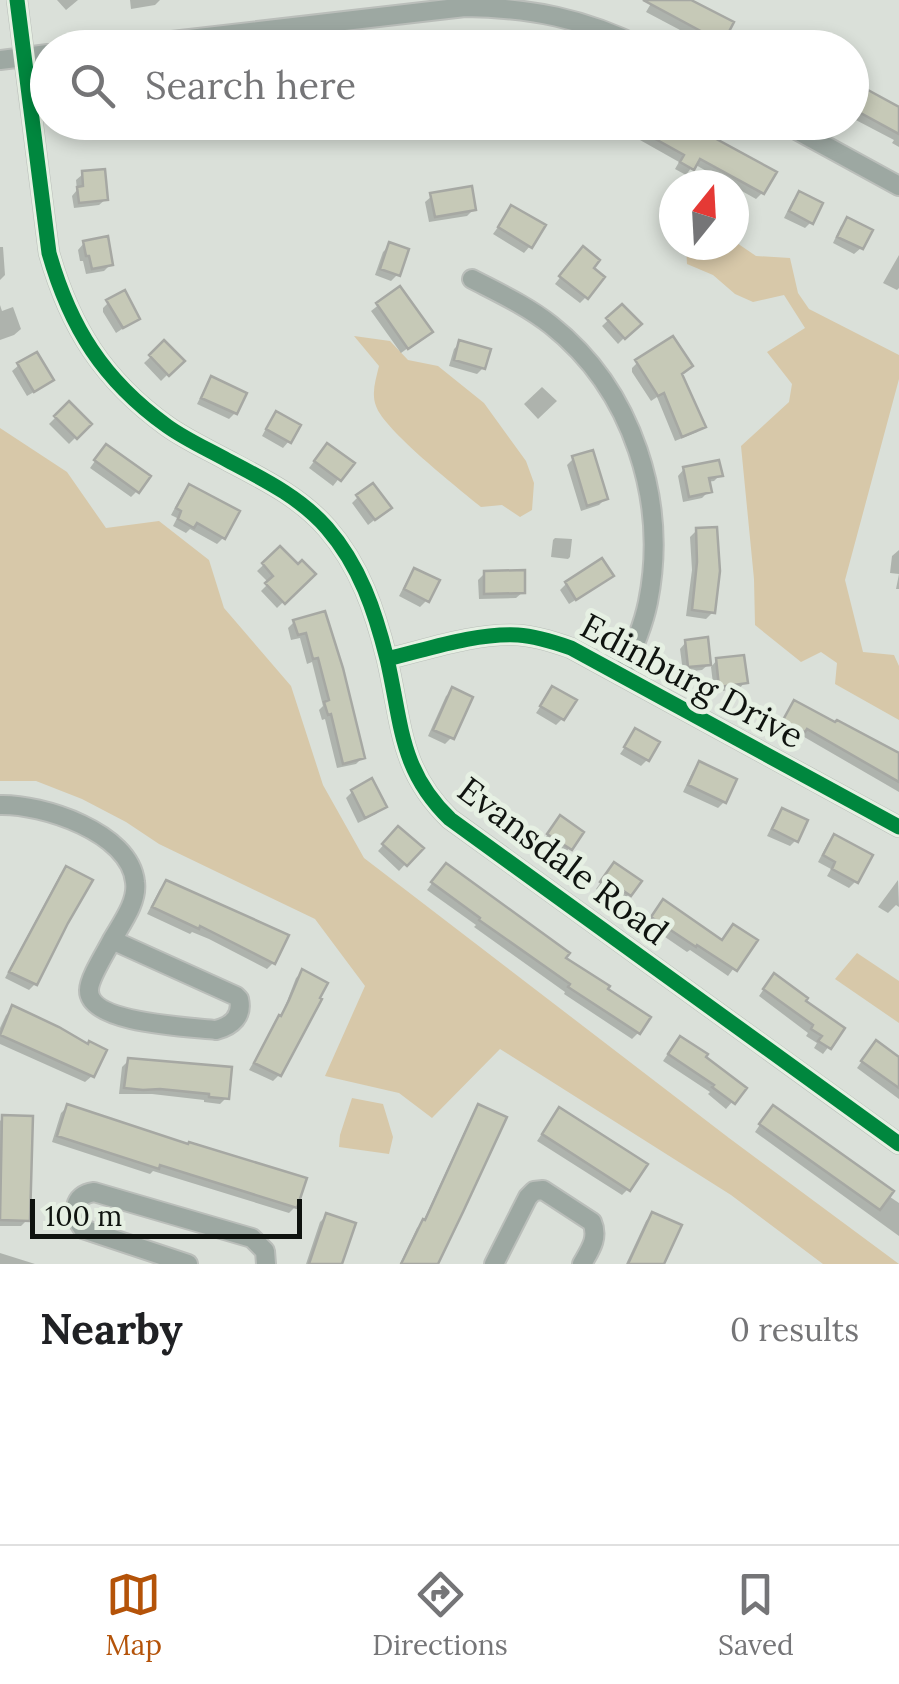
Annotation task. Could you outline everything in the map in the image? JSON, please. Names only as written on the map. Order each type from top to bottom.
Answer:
[{"type":"street","name":"Evansdale Road","points":[[17,0],[30,104]]},
{"type":"street","points":[[266,30],[465,7],[511,8],[556,15],[604,30]]},
{"type":"street","points":[[0,60],[30,56]]},
{"type":"street","name":"Evansdale Road","points":[[35,140],[49,253],[59,290],[75,324],[134,401],[179,434],[283,490],[326,526],[345,550],[370,600],[409,761],[432,802],[450,819],[899,1144]]},
{"type":"street","points":[[815,140],[899,186]]},
{"type":"street","points":[[472,278],[525,307],[577,349],[599,374],[630,426],[649,492],[653,556],[648,604],[622,674]]},
{"type":"street","name":"Edinburg Drive","points":[[386,659],[494,636],[520,635],[572,648],[899,826]]},
{"type":"street","points":[[0,804],[28,806],[64,818],[114,844],[133,871],[135,891],[90,985],[91,999],[96,1004],[127,1019],[216,1030],[236,1018],[241,1009],[236,996],[112,940]]},
{"type":"street","points":[[494,1264],[528,1197],[543,1190],[592,1222],[595,1239],[582,1264]]},
{"type":"street","points":[[188,1264],[83,1229],[77,1221],[77,1200],[94,1192],[252,1238],[265,1250],[266,1264]]},
{"type":"shaded area","points":[[749,251],[756,256],[790,258],[798,293],[809,309],[899,355],[899,379],[845,580],[863,652],[894,655],[899,666],[899,720],[835,684],[837,663],[821,652],[801,662],[755,625],[741,446],[789,402],[792,384],[767,352],[805,328],[784,295],[753,302],[735,294],[713,275],[687,264],[687,260],[749,260]]},
{"type":"shaded area","points":[[354,336],[390,341],[408,360],[438,366],[484,403],[526,461],[534,483],[532,510],[520,517],[502,505],[481,507],[407,443],[376,406],[374,391],[379,366]]},
{"type":"shaded area","points":[[0,428],[67,472],[106,528],[159,521],[209,560],[224,608],[291,686],[323,785],[364,858],[899,1264],[823,1264],[731,1195],[500,1049],[432,1118],[399,1093],[325,1076],[365,986],[315,919],[159,844],[82,799],[36,781],[0,781]]},
{"type":"shaded area","points":[[857,953],[899,981],[899,1023],[835,979]]},
{"type":"shaded area","points":[[352,1098],[383,1104],[393,1137],[389,1154],[339,1147]]},
{"type":"building","points":[[643,0],[691,0],[734,22],[730,30],[699,30]]},
{"type":"building","points":[[869,91],[899,107],[899,134],[869,118]]},
{"type":"building","points":[[657,140],[718,140],[777,172],[764,194],[749,186],[749,170],[720,170],[700,159],[694,170],[680,162],[684,155]]},
{"type":"building","points":[[105,169],[108,200],[79,203],[77,187],[83,186],[82,171]]},
{"type":"building","points":[[472,186],[476,210],[435,217],[430,193]]},
{"type":"building","points":[[799,191],[823,203],[813,224],[789,211]]},
{"type":"building","points":[[511,205],[546,225],[532,248],[498,227]]},
{"type":"building","points":[[847,217],[873,230],[863,249],[837,237]]},
{"type":"building","points":[[108,236],[113,265],[92,269],[83,241]]},
{"type":"building","points":[[389,242],[409,249],[400,276],[380,269]]},
{"type":"building","points":[[583,246],[600,260],[594,268],[605,277],[588,299],[559,276]]},
{"type":"building","points":[[400,286],[433,332],[408,349],[376,303]]},
{"type":"building","points":[[125,290],[140,319],[123,328],[106,300]]},
{"type":"building","points":[[622,304],[642,324],[625,339],[606,318]]},
{"type":"building","points":[[673,336],[693,366],[682,374],[706,427],[682,437],[664,393],[658,396],[635,360]]},
{"type":"building","points":[[164,340],[185,361],[169,376],[149,355]]},
{"type":"building","points":[[459,340],[491,349],[485,369],[454,360]]},
{"type":"building","points":[[37,352],[54,380],[34,392],[17,363]]},
{"type":"building","points":[[211,376],[247,393],[237,414],[201,398]]},
{"type":"building","points":[[69,401],[92,424],[77,439],[54,416]]},
{"type":"building","points":[[276,411],[301,425],[291,443],[266,429]]},
{"type":"building","points":[[327,443],[355,463],[341,481],[314,461]]},
{"type":"building","points":[[106,444],[151,476],[139,493],[94,460]]},
{"type":"building","points":[[593,450],[608,499],[587,506],[572,456]]},
{"type":"building","points":[[719,460],[723,476],[709,478],[712,492],[689,497],[683,467]]},
{"type":"building","points":[[373,483],[392,508],[375,520],[356,495]]},
{"type":"building","points":[[189,484],[240,511],[225,539],[197,523],[194,528],[178,519],[181,511],[176,508]]},
{"type":"building","points":[[717,527],[720,571],[715,613],[692,610],[696,528]]},
{"type":"building","points":[[280,546],[298,564],[302,560],[316,574],[285,604],[265,583],[273,576],[262,563]]},
{"type":"building","points":[[602,558],[614,576],[576,600],[565,582]]},
{"type":"building","points":[[414,568],[440,580],[429,602],[404,589]]},
{"type":"building","points":[[525,570],[525,593],[484,594],[484,571]]},
{"type":"building","points":[[325,611],[365,758],[343,764],[331,714],[328,715],[324,702],[329,700],[318,658],[313,659],[306,633],[298,635],[293,620]]},
{"type":"building","points":[[708,637],[711,665],[688,667],[685,640]]},
{"type":"building","points":[[744,655],[748,683],[719,687],[716,658]]},
{"type":"building","points":[[552,686],[577,700],[564,720],[540,706]]},
{"type":"building","points":[[452,687],[473,697],[454,739],[433,730]]},
{"type":"building","points":[[794,700],[899,753],[899,782],[807,729],[805,732],[783,720]]},
{"type":"building","points":[[635,728],[660,742],[649,761],[624,747]]},
{"type":"building","points":[[699,761],[737,779],[726,803],[688,785]]},
{"type":"building","points":[[372,778],[387,807],[365,818],[351,790]]},
{"type":"building","points":[[782,808],[808,820],[798,842],[772,829]]},
{"type":"building","points":[[560,815],[584,832],[572,850],[547,834]]},
{"type":"building","points":[[398,826],[424,848],[407,866],[382,844]]},
{"type":"building","points":[[834,834],[873,855],[858,883],[832,869],[835,862],[823,855]]},
{"type":"building","points":[[614,862],[642,881],[631,896],[600,882]]},
{"type":"building","points":[[446,863],[570,953],[566,958],[651,1017],[640,1034],[568,987],[570,984],[431,882]]},
{"type":"building","points":[[66,866],[93,880],[37,985],[9,972]]},
{"type":"building","points":[[166,880],[289,935],[275,964],[152,907]]},
{"type":"building","points":[[663,899],[722,940],[733,924],[758,940],[737,971],[651,917]]},
{"type":"building","points":[[302,969],[328,983],[281,1076],[254,1063]]},
{"type":"building","points":[[774,973],[845,1028],[831,1049],[818,1041],[822,1036],[811,1029],[813,1025],[763,989]]},
{"type":"building","points":[[12,1005],[107,1050],[94,1077],[0,1035]]},
{"type":"building","points":[[680,1036],[747,1088],[735,1104],[668,1054]]},
{"type":"building","points":[[876,1040],[899,1057],[899,1088],[861,1061]]},
{"type":"building","points":[[128,1058],[232,1067],[229,1099],[124,1088]]},
{"type":"building","points":[[67,1104],[307,1178],[297,1208],[57,1136]]},
{"type":"building","points":[[478,1104],[507,1117],[438,1264],[401,1264],[425,1220]]},
{"type":"building","points":[[773,1105],[894,1191],[880,1210],[759,1124]]},
{"type":"building","points":[[559,1107],[648,1164],[630,1191],[542,1134]]},
{"type":"building","points":[[2,1115],[33,1116],[30,1221],[0,1220]]},
{"type":"building","points":[[652,1212],[682,1225],[664,1264],[628,1264]]},
{"type":"building","points":[[326,1213],[356,1223],[342,1264],[309,1264]]},
{"type":"cycle path","points":[[17,0],[30,103]]},
{"type":"cycle path","points":[[35,140],[49,253],[67,305],[92,350],[125,390],[167,426],[293,498],[339,543],[371,606],[405,745],[433,801],[450,819],[899,1144]]},
{"type":"cycle path","points":[[387,659],[452,642],[501,635],[538,638],[571,648],[899,827]]}]
